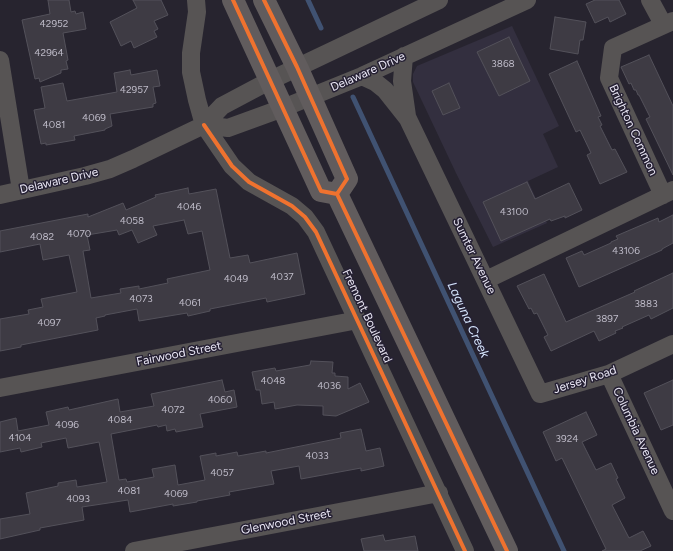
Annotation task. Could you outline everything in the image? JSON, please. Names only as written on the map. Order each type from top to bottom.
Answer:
[{"type":"main road","points":[[233,0],[321,191],[337,194],[347,179],[297,67],[264,0]]},
{"type":"main road","name":"Fremont Boulevard","points":[[337,194],[507,551]]},
{"type":"street","name":"Fremont Boulevard","points":[[196,0],[197,12],[191,53],[191,72],[204,125],[232,166],[243,177],[249,182],[292,206],[305,217],[316,232],[465,551]]},
{"type":"street","name":"Delaware Drive","points":[[0,195],[110,169],[204,125],[222,106],[270,80],[439,0]]},
{"type":"street","name":"Delaware Drive","points":[[204,125],[228,128],[283,108],[362,76],[527,0]]},
{"type":"street","name":"Brighton Common","points":[[486,280],[668,192],[609,78],[613,48],[668,22],[650,0]]},
{"type":"street","name":"Sumter Avenue","points":[[404,56],[402,81],[408,119]]},
{"type":"street","points":[[0,60],[21,190]]},
{"type":"street","name":"Sumter Avenue","points":[[362,76],[385,90],[408,119],[540,394]]},
{"type":"street","name":"Fairwood Street","points":[[0,388],[358,320]]},
{"type":"street","name":"Jersey Road","points":[[540,394],[609,374],[673,344]]},
{"type":"street","name":"Columbia Avenue","points":[[609,374],[673,511]]},
{"type":"street","name":"Glenwood Street","points":[[134,551],[439,493]]},
{"type":"shaded area","points":[[512,26],[559,126],[543,134],[558,167],[528,181],[547,223],[493,247],[413,82],[413,74],[417,66]]},
{"type":"building","points":[[48,0],[69,0],[71,12],[75,11],[76,14],[83,12],[86,29],[63,33],[68,60],[66,61],[68,69],[61,70],[61,73],[40,82],[39,78],[35,79],[22,20],[50,14]]},
{"type":"building","points":[[133,0],[161,0],[168,15],[154,21],[158,29],[154,31],[157,37],[134,48],[131,41],[121,46],[110,22],[137,8]]},
{"type":"building","points":[[595,0],[619,0],[626,14],[610,22],[608,17],[595,23],[586,4]]},
{"type":"building","points":[[555,17],[586,22],[583,40],[580,40],[578,54],[550,49]]},
{"type":"building","points":[[509,37],[530,81],[499,96],[477,52]]},
{"type":"building","points":[[649,55],[673,106],[673,175],[646,119],[650,117],[636,90],[634,90],[631,83],[629,84],[621,67]]},
{"type":"building","points":[[577,61],[601,116],[598,117],[602,125],[600,126],[612,150],[615,149],[627,172],[600,184],[587,155],[591,153],[580,130],[576,132],[549,74]]},
{"type":"building","points":[[130,70],[131,75],[157,70],[160,86],[153,87],[156,103],[153,104],[153,107],[110,114],[112,126],[105,130],[74,136],[75,140],[46,145],[46,143],[41,144],[34,110],[45,108],[41,87],[63,83],[67,101],[117,92],[114,73]]},
{"type":"building","points":[[449,83],[460,108],[443,115],[432,91]]},
{"type":"building","points":[[527,182],[535,199],[569,183],[582,210],[565,218],[565,216],[551,221],[550,219],[501,241],[483,202]]},
{"type":"building","points":[[188,188],[189,194],[216,189],[230,258],[248,255],[250,263],[297,253],[305,294],[267,302],[266,298],[210,309],[210,311],[188,316],[187,313],[139,321],[137,309],[96,318],[98,330],[21,345],[21,347],[0,351],[0,319],[29,314],[28,310],[43,307],[41,299],[77,292],[69,255],[43,260],[40,244],[0,252],[0,231],[88,214],[88,217],[123,203],[126,210],[156,197],[155,195]],"holes":[[[184,220],[188,234],[202,231],[210,270],[167,279],[168,283],[139,289],[139,286],[120,289],[121,293],[91,298],[83,251],[90,250],[87,235],[117,230],[119,235],[132,230],[138,243],[157,235],[153,226]]]},
{"type":"building","points":[[673,215],[673,243],[662,250],[579,287],[566,258],[582,251],[584,255],[618,239],[616,236],[658,218],[659,222]]},
{"type":"building","points":[[673,273],[673,308],[651,319],[649,315],[622,327],[623,328],[615,331],[616,333],[599,341],[594,331],[551,351],[544,337],[548,335],[537,313],[534,314],[531,308],[529,309],[517,286],[544,274],[566,322],[635,292],[634,291]]},
{"type":"building","points":[[311,361],[333,362],[332,373],[335,373],[335,376],[348,377],[348,389],[360,383],[369,402],[336,416],[323,415],[323,406],[297,405],[275,409],[274,402],[262,404],[260,390],[256,390],[252,372],[275,368],[276,371],[310,365]]},
{"type":"building","points":[[222,380],[225,392],[234,390],[237,407],[200,414],[203,427],[176,432],[175,429],[167,431],[166,425],[158,427],[157,425],[111,434],[119,480],[126,479],[127,482],[154,477],[152,469],[175,465],[178,485],[205,480],[200,456],[216,453],[216,456],[237,452],[238,456],[266,451],[266,453],[341,438],[340,433],[361,429],[366,451],[380,448],[384,466],[361,471],[361,468],[301,479],[299,466],[271,471],[274,484],[229,492],[230,495],[197,502],[173,506],[173,504],[130,512],[128,500],[82,507],[84,520],[40,528],[40,530],[0,539],[0,519],[30,514],[26,493],[58,486],[58,483],[76,480],[77,487],[107,482],[99,442],[68,448],[66,438],[41,443],[42,447],[21,452],[20,448],[0,452],[0,422],[16,418],[18,431],[49,425],[46,412],[68,407],[69,410],[118,399],[120,412],[154,406],[151,394]]},
{"type":"building","points":[[673,380],[673,425],[661,430],[644,393]]},
{"type":"building","points":[[586,412],[597,435],[582,442],[596,470],[611,463],[618,478],[616,479],[625,498],[612,505],[629,538],[643,531],[651,546],[640,551],[602,551],[606,549],[562,458],[556,461],[543,432]]},
{"type":"building","points":[[383,535],[385,541],[415,536],[418,551],[364,551],[361,539]]},
{"type":"waterway","name":"Laguna Creek","points":[[308,0],[321,28]]},
{"type":"waterway","name":"Laguna Creek","points":[[353,97],[564,551]]},
{"type":"cycle path","points":[[233,0],[321,191],[337,194]]},
{"type":"cycle path","points":[[264,0],[297,67],[347,179],[337,194]]},
{"type":"cycle path","points":[[204,125],[232,166],[249,182],[292,206],[305,217],[316,232],[465,551]]},
{"type":"cycle path","points":[[337,194],[507,551]]}]
